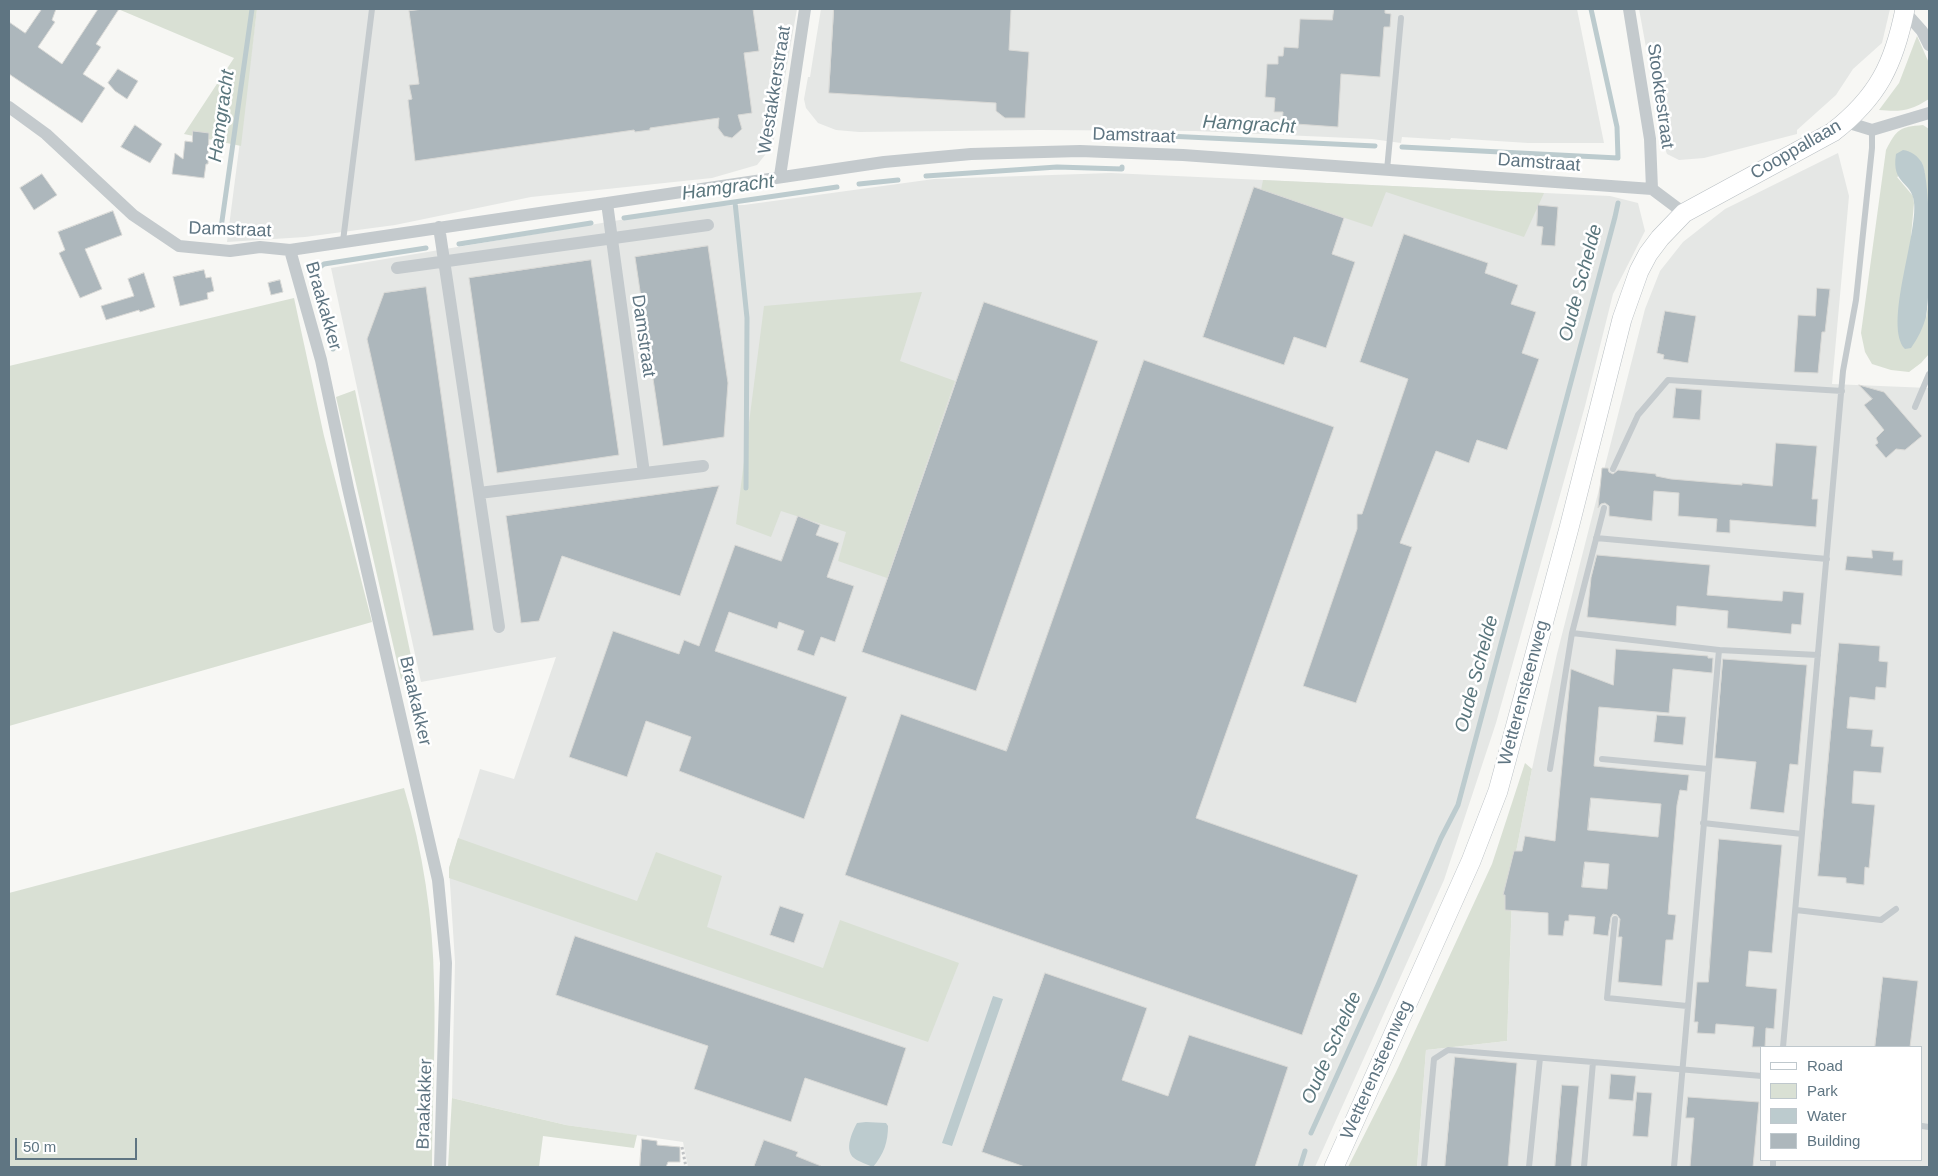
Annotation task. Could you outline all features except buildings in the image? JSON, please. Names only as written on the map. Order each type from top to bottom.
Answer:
[{"type":"street","name":"Westakkerstraat","points":[[780,176],[805,9]]},
{"type":"street","name":"Stooktestraat","points":[[1629,9],[1650,139],[1652,189]]},
{"type":"street","points":[[1905,10],[1922,31],[1929,45]]},
{"type":"street","name":"Cooppallaan","points":[[1684,213],[1833,132],[1846,122],[1863,105],[1887,71],[1900,33],[1905,10]]},
{"type":"street","name":"Damstraat","points":[[9,107],[46,134],[133,215],[179,246],[230,251],[260,248],[290,250],[715,188],[780,176],[884,162],[971,154],[1080,151],[1183,155],[1652,189]]},
{"type":"street","points":[[1846,122],[1872,130],[1929,113]]},
{"type":"street","points":[[1652,189],[1684,213]]},
{"type":"street","name":"Damstraat","points":[[607,203],[644,473]]},
{"type":"street","name":"Wetterensteenweg","points":[[1334,1167],[1471,861],[1498,791],[1630,293],[1638,270],[1648,254],[1660,238],[1684,213]]},
{"type":"street","points":[[396,268],[708,225]]},
{"type":"street","points":[[438,227],[499,627]]},
{"type":"street","name":"Braakakker","points":[[290,250],[321,360],[348,488],[438,880],[446,963],[440,1167]]},
{"type":"street","points":[[479,492],[704,466]]},
{"type":"lane","points":[[343,241],[372,9]]},
{"type":"lane","points":[[1387,170],[1401,18]]},
{"type":"lane","points":[[1784,1046],[1842,391],[1856,300],[1872,148],[1872,130]]},
{"type":"lane","points":[[1915,408],[1929,374]]},
{"type":"lane","points":[[1613,469],[1638,415],[1668,380],[1842,391]]},
{"type":"lane","points":[[1550,769],[1572,633],[1604,508]]},
{"type":"lane","points":[[1596,538],[1827,559]]},
{"type":"lane","points":[[1572,633],[1718,650],[1818,655]]},
{"type":"lane","points":[[1674,1167],[1686,1006],[1718,650]]},
{"type":"lane","points":[[1602,759],[1708,768]]},
{"type":"lane","points":[[1703,823],[1802,834]]},
{"type":"lane","points":[[1796,910],[1881,920],[1896,909]]},
{"type":"lane","points":[[1614,919],[1607,998],[1686,1006]]},
{"type":"lane","points":[[1424,1167],[1434,1059],[1448,1050],[1760,1076]]},
{"type":"lane","points":[[1529,1167],[1540,1058]]},
{"type":"lane","points":[[1584,1167],[1593,1062]]},
{"type":"path","points":[[682,1147],[686,1167]]},
{"type":"shaded area","points":[[257,9],[797,9],[773,145],[757,165],[712,178],[531,197],[395,225],[305,237],[227,242]]},
{"type":"shaded area","points":[[821,9],[1577,9],[1604,143],[1528,143],[1402,137],[1401,143],[1372,139],[1195,131],[859,132],[836,130],[818,123],[806,108],[804,99],[808,77],[810,77]]},
{"type":"shaded area","points":[[1639,9],[1890,9],[1882,43],[1853,69],[1836,95],[1797,130],[1797,134],[1704,158],[1679,160],[1667,154],[1664,146]]},
{"type":"shaded area","points":[[1838,153],[1849,196],[1832,384],[1929,388],[1929,1167],[1417,1167],[1426,1050],[1507,1041],[1513,868],[1557,654],[1645,309],[1660,271],[1683,242],[1725,209]]},
{"type":"shaded area","points":[[1111,173],[1610,196],[1638,203],[1645,231],[1613,294],[1585,406],[1496,723],[1444,880],[1315,1167],[688,1167],[683,1142],[566,1125],[452,1098],[455,962],[449,868],[480,769],[514,779],[556,657],[421,682],[331,268],[704,206],[744,205],[934,179]]},
{"type":"green space","points":[[118,9],[257,9],[241,146],[184,134],[234,58]]},
{"type":"green space","points":[[1917,36],[1929,63],[1929,99],[1905,110],[1879,110],[1899,83]]},
{"type":"green space","points":[[1923,125],[1929,129],[1929,247],[1925,175],[1922,163],[1897,177],[1913,196],[1911,237],[1926,318],[1929,300],[1929,354],[1909,372],[1891,370],[1872,364],[1865,352],[1861,333],[1886,150],[1896,133],[1900,130]]},
{"type":"green space","points":[[1263,180],[1544,193],[1524,237],[1386,192],[1372,227],[1261,190]]},
{"type":"green space","points":[[922,292],[900,361],[955,381],[887,578],[838,561],[846,532],[781,511],[771,537],[736,524],[764,306]]},
{"type":"green space","points":[[294,298],[324,436],[372,622],[9,726],[9,366]]},
{"type":"green space","points":[[355,390],[415,675],[401,679],[336,397]]},
{"type":"green space","points":[[1525,763],[1532,769],[1513,868],[1507,1041],[1426,1050],[1417,1167],[1348,1167],[1396,1072],[1492,864]]},
{"type":"green space","points":[[404,788],[422,860],[432,934],[434,1053],[432,1167],[9,1167],[9,893]]},
{"type":"green space","points":[[458,838],[637,901],[656,852],[722,876],[707,927],[823,968],[840,920],[959,963],[928,1042],[449,878],[449,868]]},
{"type":"green space","points":[[452,1098],[566,1125],[637,1135],[634,1148],[543,1136],[539,1167],[448,1167]]},
{"type":"water","points":[[1903,150],[1914,154],[1922,163],[1925,173],[1929,213],[1929,286],[1926,317],[1914,344],[1911,348],[1905,349],[1899,337],[1899,301],[1914,217],[1914,202],[1910,190],[1896,172],[1896,154]]},
{"type":"water","points":[[993,996],[1003,999],[952,1146],[942,1143]]},
{"type":"water","points":[[857,1123],[886,1123],[888,1126],[885,1148],[873,1167],[854,1158],[851,1155],[849,1146]]},
{"type":"waterway","name":"Hamgracht","points":[[221,228],[252,9]]},
{"type":"waterway","name":"Hamgracht","points":[[1402,147],[1618,158],[1617,127],[1591,9]]},
{"type":"waterway","name":"Hamgracht","points":[[1125,138],[1126,134],[1375,146]]},
{"type":"waterway","name":"Hamgracht","points":[[926,176],[1057,167],[1122,169],[1122,167]]},
{"type":"waterway","name":"Hamgracht","points":[[859,184],[898,180]]},
{"type":"waterway","name":"Hamgracht","points":[[624,218],[837,187]]},
{"type":"waterway","points":[[735,202],[747,318],[746,488]]},
{"type":"waterway","name":"Oude Schelde","points":[[1311,1133],[1378,985],[1441,838],[1458,805],[1618,203]]},
{"type":"waterway","name":"Hamgracht","points":[[459,244],[591,223]]},
{"type":"waterway","name":"Hamgracht","points":[[333,349],[315,289],[316,270],[324,264],[426,248]]},
{"type":"waterway","name":"Oude Schelde","points":[[1300,1167],[1305,1151]]}]
